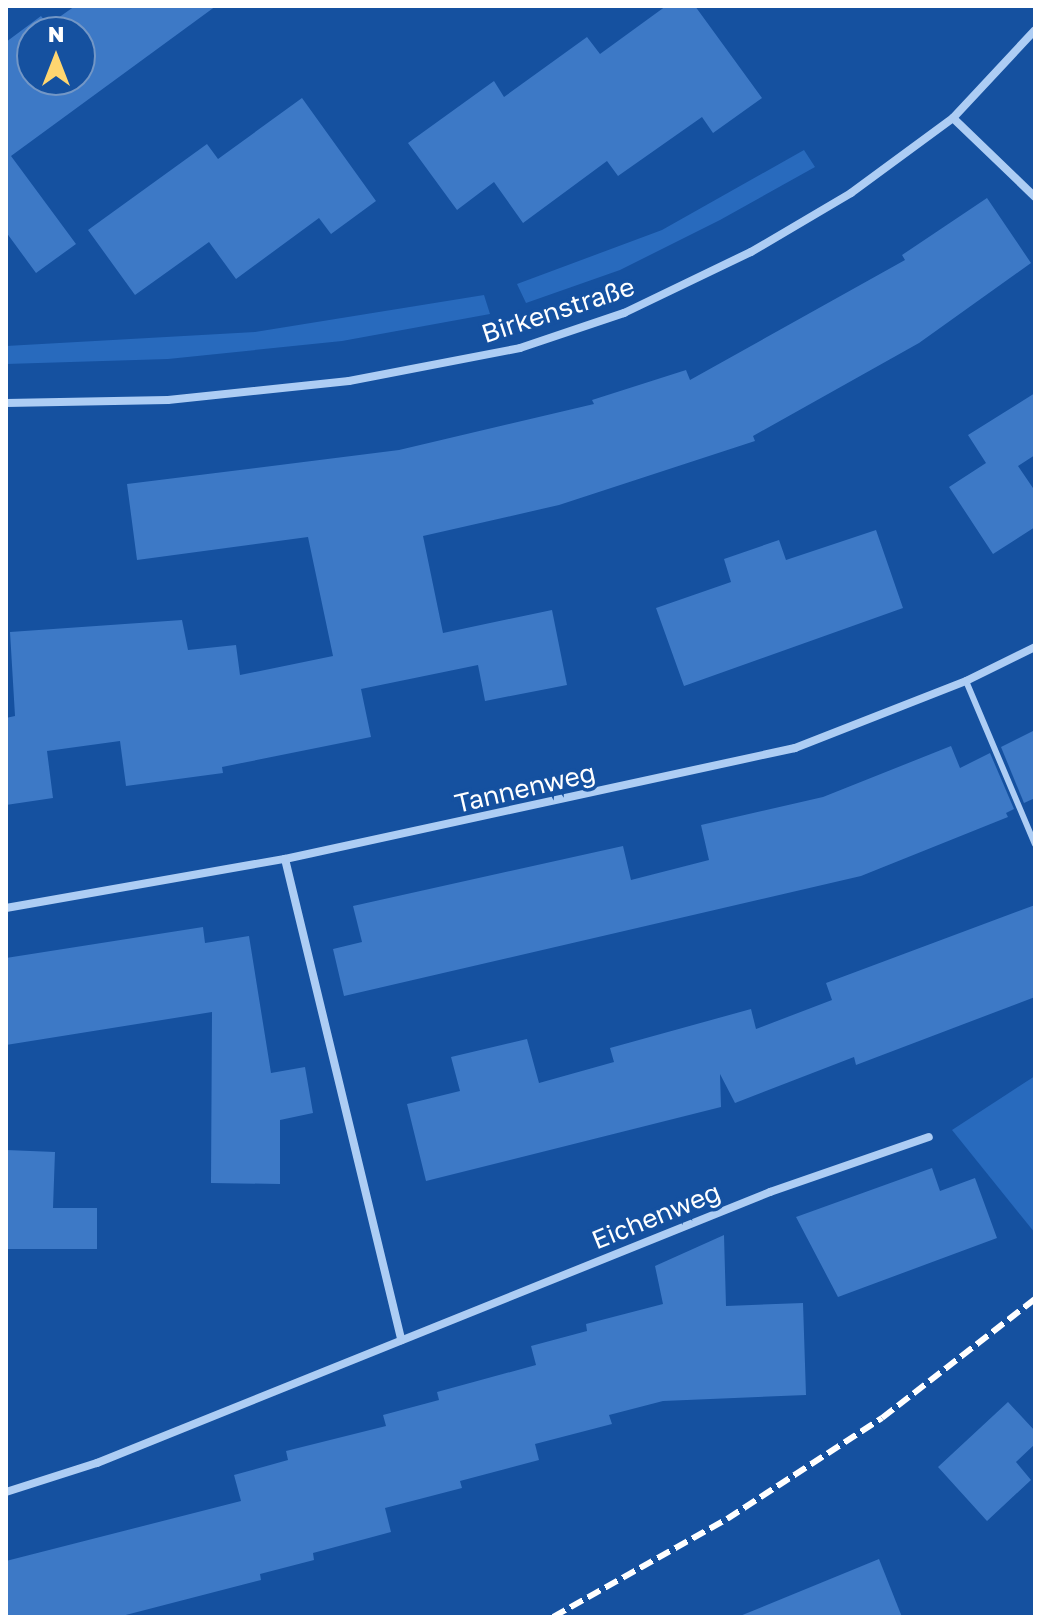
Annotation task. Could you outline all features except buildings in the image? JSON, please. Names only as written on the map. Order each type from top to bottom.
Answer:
[{"type":"street","name":"Birkenstraße","points":[[6,403],[244,394],[349,381],[520,348],[624,313],[751,252],[851,193],[953,118],[1035,30]]},
{"type":"street","points":[[953,118],[1035,197]]},
{"type":"street","name":"Tannenweg","points":[[6,908],[285,859],[795,748],[966,681],[1035,647]]},
{"type":"street","points":[[285,859],[401,1340]]},
{"type":"street","name":"Eichenweg","points":[[6,1492],[97,1463],[770,1192],[929,1137]]},
{"type":"lane","points":[[966,681],[1035,844]]},
{"type":"shaded area","points":[[804,150],[815,167],[720,220],[620,270],[526,303],[517,284],[662,230]]},
{"type":"shaded area","points":[[484,295],[490,314],[342,341],[168,359],[6,364],[6,346],[255,332]]},
{"type":"shaded area","points":[[1035,1076],[1035,1233],[952,1130]]},
{"type":"railway","points":[[553,1617],[727,1519],[882,1418],[1035,1299]]}]
